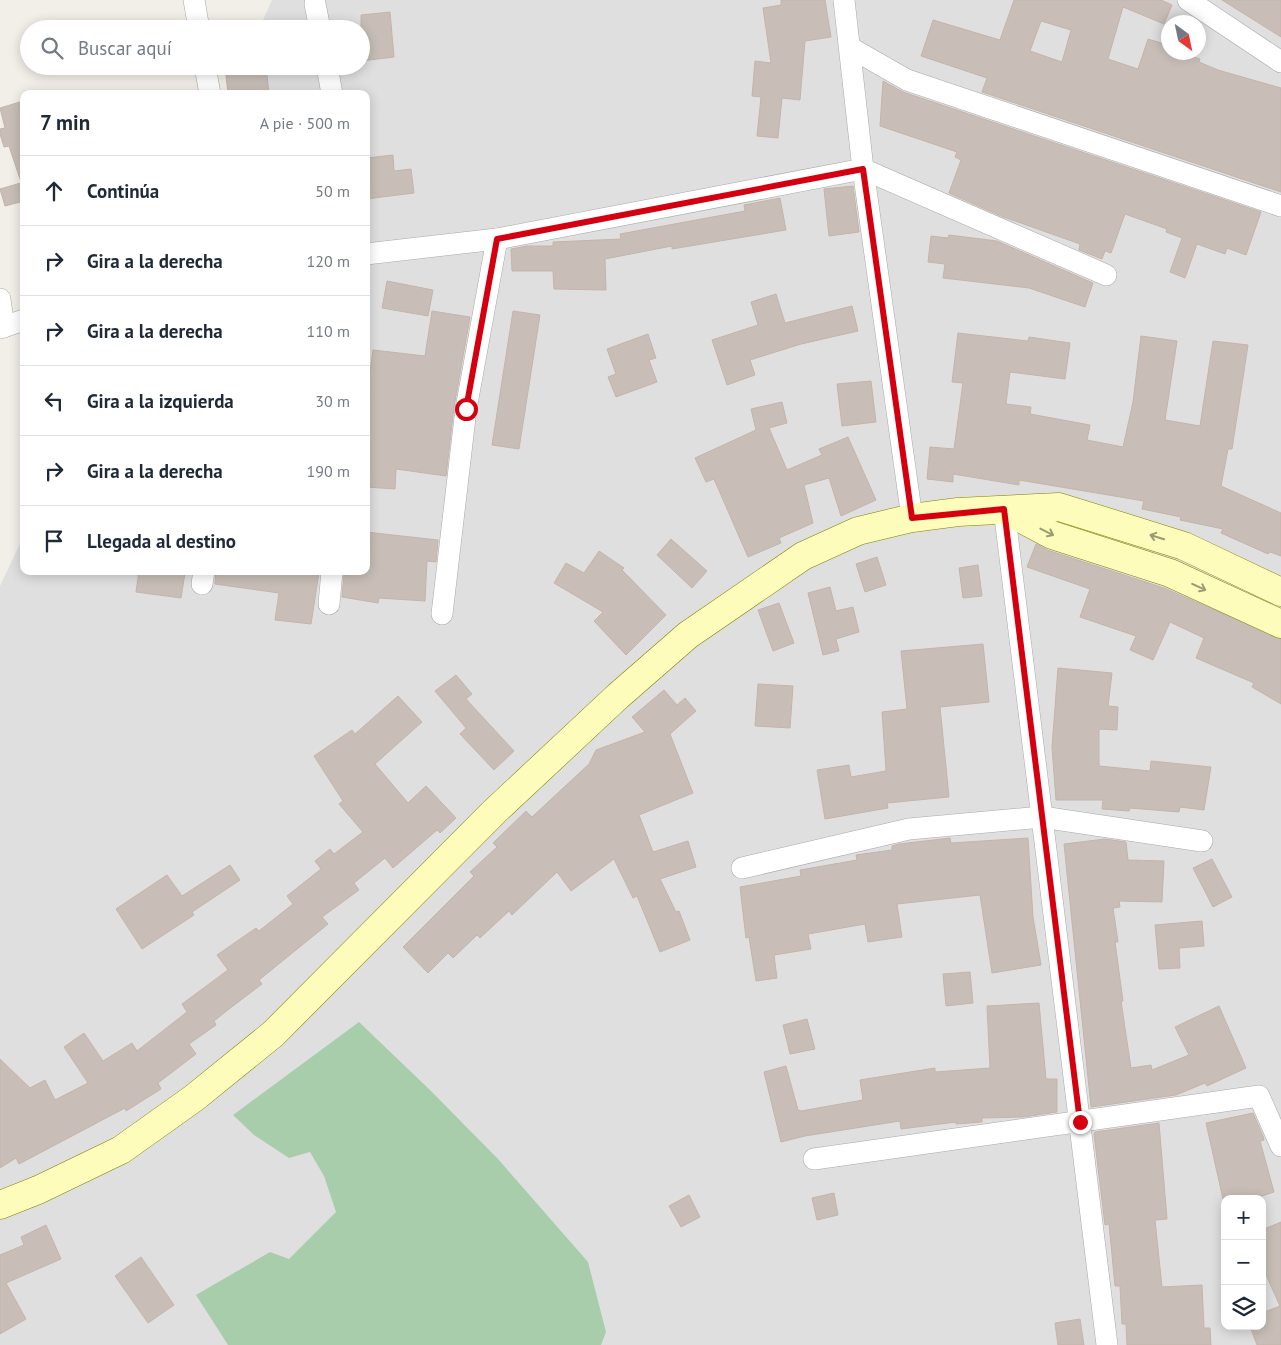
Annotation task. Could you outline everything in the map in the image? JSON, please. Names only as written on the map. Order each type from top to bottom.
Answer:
[{"type":"main road","points":[[0,1205],[38,1190],[121,1150],[194,1098],[273,1034],[495,812],[688,635],[803,556],[858,532],[912,518],[1004,509],[1059,507],[1184,546],[1281,592]]},
{"type":"main road","points":[[1004,509],[1052,536],[1170,573],[1281,624]]},
{"type":"street","points":[[194,0],[197,20]]},
{"type":"street","points":[[844,0],[851,48],[863,169],[912,518]]},
{"type":"street","points":[[1188,0],[1281,62]]},
{"type":"street","points":[[315,4],[318,20]]},
{"type":"street","points":[[851,48],[907,80],[1281,206]]},
{"type":"street","points":[[207,75],[209,90]]},
{"type":"street","points":[[329,75],[331,90]]},
{"type":"street","points":[[370,254],[497,239],[863,169],[1106,274]]},
{"type":"street","points":[[442,614],[466,409],[497,239]]},
{"type":"street","points":[[0,299],[2,328],[20,321]]},
{"type":"street","points":[[1004,509],[1107,1345]]},
{"type":"street","points":[[329,604],[332,575]]},
{"type":"street","points":[[742,868],[909,829],[1042,817],[1202,841]]},
{"type":"street","points":[[814,1159],[1259,1096],[1281,1146]]},
{"type":"shaded area","points":[[272,0],[1281,0],[1281,1345],[0,1345],[0,586],[20,544],[20,575],[370,575],[370,90],[230,90],[237,75],[370,75],[370,20],[263,20]]},
{"type":"green space","points":[[359,1022],[498,1159],[588,1262],[606,1332],[601,1345],[228,1345],[196,1295],[270,1252],[289,1259],[336,1212],[324,1176],[310,1152],[289,1158],[254,1135],[233,1115]]},
{"type":"building","points":[[781,0],[825,0],[831,37],[805,41],[800,100],[782,98],[778,138],[757,136],[761,97],[752,96],[755,61],[771,63],[763,8],[781,5]]},
{"type":"building","points":[[1014,0],[1161,0],[1172,5],[1168,15],[1161,15],[1161,23],[1123,7],[1108,59],[1138,69],[1148,39],[1161,43],[1161,60],[1200,60],[1199,62],[1218,70],[1281,88],[1281,192],[982,92],[987,78],[921,56],[933,20],[1000,40]],"holes":[[[1041,21],[1071,30],[1062,62],[1030,51]]]},
{"type":"building","points":[[1222,0],[1281,0],[1281,37]]},
{"type":"building","points":[[390,12],[394,57],[370,60],[370,20],[361,20],[361,15]]},
{"type":"building","points":[[226,75],[267,75],[269,90],[228,90]]},
{"type":"building","points":[[883,81],[903,92],[1261,212],[1246,255],[1227,248],[1225,254],[1197,244],[1185,278],[1170,272],[1182,238],[1166,232],[1167,229],[1125,214],[1111,253],[1105,251],[1102,259],[1079,250],[1080,244],[1001,216],[949,193],[961,160],[955,157],[957,152],[880,126]]},
{"type":"building","points":[[20,102],[20,179],[9,146],[4,147],[0,134],[0,129],[5,128],[0,108]]},
{"type":"building","points":[[393,155],[394,171],[411,169],[414,193],[370,198],[370,158]]},
{"type":"building","points":[[20,183],[20,202],[5,206],[0,189]]},
{"type":"building","points":[[853,186],[859,232],[829,236],[824,189]]},
{"type":"building","points":[[780,198],[786,230],[672,249],[672,246],[605,259],[606,290],[554,289],[553,271],[512,271],[511,249],[527,246],[553,246],[553,242],[621,239],[620,234],[745,211],[744,205]]},
{"type":"building","points":[[949,235],[997,241],[1093,283],[1085,307],[1029,288],[943,278],[945,264],[928,262],[931,236],[948,238]]},
{"type":"building","points":[[387,281],[433,290],[428,316],[382,308]]},
{"type":"building","points":[[776,294],[785,323],[852,306],[858,331],[801,344],[750,360],[755,375],[727,385],[712,340],[758,325],[751,302]]},
{"type":"building","points":[[432,311],[470,317],[454,407],[446,476],[396,469],[395,489],[370,487],[370,372],[373,350],[425,356]]},
{"type":"building","points":[[513,311],[540,315],[519,449],[492,445]]},
{"type":"building","points":[[958,333],[1028,341],[1029,337],[1070,343],[1065,379],[1010,372],[1006,404],[1031,407],[1030,414],[1090,425],[1087,440],[1123,447],[1133,402],[1141,336],[1177,341],[1165,420],[1200,426],[1213,341],[1248,345],[1232,449],[1228,449],[1221,486],[1281,513],[1281,556],[1270,552],[1268,554],[1221,533],[1223,529],[1180,520],[1181,517],[1142,509],[1144,501],[1019,480],[1019,485],[953,474],[953,482],[927,479],[930,447],[954,449],[963,383],[952,382]]},
{"type":"building","points":[[648,334],[656,358],[649,360],[657,382],[616,397],[608,377],[616,374],[607,349]]},
{"type":"building","points":[[871,381],[876,422],[842,426],[837,384]]},
{"type":"building","points":[[782,402],[787,423],[769,428],[787,470],[822,455],[819,449],[848,437],[876,500],[841,516],[829,478],[804,485],[813,523],[779,538],[781,543],[748,557],[714,479],[706,482],[695,458],[756,430],[751,409]]},
{"type":"building","points":[[370,532],[438,540],[436,562],[427,561],[425,601],[379,598],[378,603],[342,597],[344,575],[370,575]]},
{"type":"building","points":[[671,539],[707,571],[692,588],[657,555]]},
{"type":"building","points":[[1036,544],[1047,550],[1164,588],[1281,639],[1281,704],[1252,687],[1254,683],[1196,658],[1204,638],[1170,622],[1153,660],[1130,650],[1136,636],[1080,617],[1090,589],[1027,567]]},
{"type":"building","points":[[599,551],[624,568],[622,570],[666,615],[626,655],[594,621],[603,612],[554,583],[566,563],[584,573]]},
{"type":"building","points":[[877,557],[886,585],[865,592],[856,564]]},
{"type":"building","points":[[978,565],[982,596],[963,598],[959,568]]},
{"type":"building","points":[[138,575],[185,575],[181,598],[136,592]]},
{"type":"building","points":[[216,575],[319,575],[311,624],[275,620],[279,593],[215,584]]},
{"type":"building","points":[[830,587],[836,611],[853,607],[859,632],[836,639],[839,651],[823,655],[808,593]]},
{"type":"building","points":[[779,603],[794,643],[773,651],[758,610]]},
{"type":"building","points":[[983,644],[989,702],[940,707],[949,797],[887,803],[888,808],[825,819],[817,770],[849,765],[851,777],[886,771],[882,712],[907,709],[901,651]]},
{"type":"building","points":[[1058,668],[1112,673],[1108,706],[1118,707],[1117,730],[1099,729],[1099,766],[1150,771],[1151,761],[1211,767],[1204,810],[1180,807],[1179,812],[1130,808],[1129,811],[1102,809],[1103,800],[1056,800],[1052,747]]},
{"type":"building","points":[[456,675],[472,694],[466,699],[514,751],[494,770],[460,734],[466,728],[435,691]]},
{"type":"building","points":[[758,684],[793,686],[790,728],[755,726]]},
{"type":"building","points":[[664,690],[677,705],[685,698],[696,711],[670,734],[693,793],[639,815],[653,852],[688,841],[696,867],[660,879],[676,912],[679,911],[690,940],[660,952],[637,896],[633,898],[614,859],[571,891],[557,872],[512,915],[509,911],[480,938],[477,935],[453,958],[448,953],[428,973],[403,947],[474,876],[470,872],[497,847],[493,843],[526,811],[532,817],[589,764],[596,750],[645,732],[632,717]]},
{"type":"building","points":[[398,696],[422,722],[375,764],[408,803],[426,786],[456,818],[440,833],[437,830],[393,868],[385,858],[354,883],[359,890],[322,917],[328,924],[259,980],[262,984],[214,1021],[216,1025],[189,1044],[196,1054],[158,1083],[161,1089],[126,1111],[125,1108],[19,1164],[16,1158],[0,1168],[0,1059],[30,1088],[45,1080],[55,1100],[88,1083],[64,1047],[84,1033],[103,1061],[132,1043],[137,1051],[187,1012],[182,1004],[228,970],[217,955],[256,928],[259,931],[293,904],[287,896],[321,869],[315,861],[330,849],[334,854],[363,832],[339,804],[343,801],[314,756],[352,730],[355,734]]},
{"type":"building","points":[[950,838],[951,843],[1028,838],[1033,917],[1041,965],[992,973],[980,895],[897,904],[902,937],[868,942],[865,924],[808,934],[811,949],[774,955],[777,978],[756,981],[749,937],[746,938],[740,887],[801,876],[800,870],[857,860],[856,855],[892,850],[892,846],[899,844]]},
{"type":"building","points":[[1105,839],[1126,842],[1128,860],[1164,861],[1162,902],[1119,901],[1120,907],[1113,908],[1118,942],[1115,942],[1123,1001],[1121,1001],[1131,1068],[1151,1065],[1152,1070],[1189,1055],[1175,1027],[1219,1006],[1246,1068],[1207,1086],[1205,1083],[1176,1095],[1091,1107],[1064,844]]},
{"type":"building","points":[[1212,859],[1232,897],[1213,907],[1193,868]]},
{"type":"building","points":[[230,865],[240,880],[192,912],[194,915],[142,949],[116,909],[167,875],[182,896]]},
{"type":"building","points":[[1202,921],[1204,946],[1179,948],[1180,968],[1159,969],[1155,925]]},
{"type":"building","points":[[970,972],[973,1003],[946,1006],[943,974]]},
{"type":"building","points":[[1039,1003],[1046,1079],[1057,1079],[1057,1112],[1023,1117],[982,1118],[982,1122],[956,1124],[956,1122],[901,1129],[900,1121],[805,1136],[781,1142],[764,1072],[786,1066],[798,1110],[801,1111],[863,1100],[860,1080],[935,1068],[935,1072],[990,1068],[987,1006]]},
{"type":"building","points":[[807,1019],[815,1049],[790,1054],[783,1025]]},
{"type":"building","points":[[1253,1113],[1263,1136],[1264,1140],[1260,1141],[1274,1192],[1265,1195],[1222,1195],[1206,1123]]},
{"type":"building","points":[[1159,1123],[1167,1219],[1155,1220],[1162,1287],[1202,1285],[1204,1328],[1210,1328],[1211,1345],[1127,1345],[1126,1324],[1122,1324],[1120,1286],[1115,1286],[1109,1224],[1105,1225],[1094,1134],[1095,1132]]},
{"type":"building","points":[[834,1193],[838,1215],[817,1220],[812,1198]]},
{"type":"building","points":[[689,1195],[700,1217],[681,1227],[669,1206]]},
{"type":"building","points":[[1281,1222],[1281,1345],[1257,1345],[1251,1330],[1266,1330],[1266,1311],[1280,1306],[1266,1275],[1266,1228]]},
{"type":"building","points":[[46,1225],[61,1259],[6,1283],[26,1319],[0,1334],[0,1255],[24,1245],[21,1237]]},
{"type":"building","points":[[141,1257],[174,1305],[148,1323],[115,1276]]},
{"type":"building","points":[[1080,1319],[1084,1345],[1058,1345],[1055,1323]]},
{"type":"route","points":[[466,409],[497,239],[863,169],[912,518],[1004,509],[1080,1122]]}]
